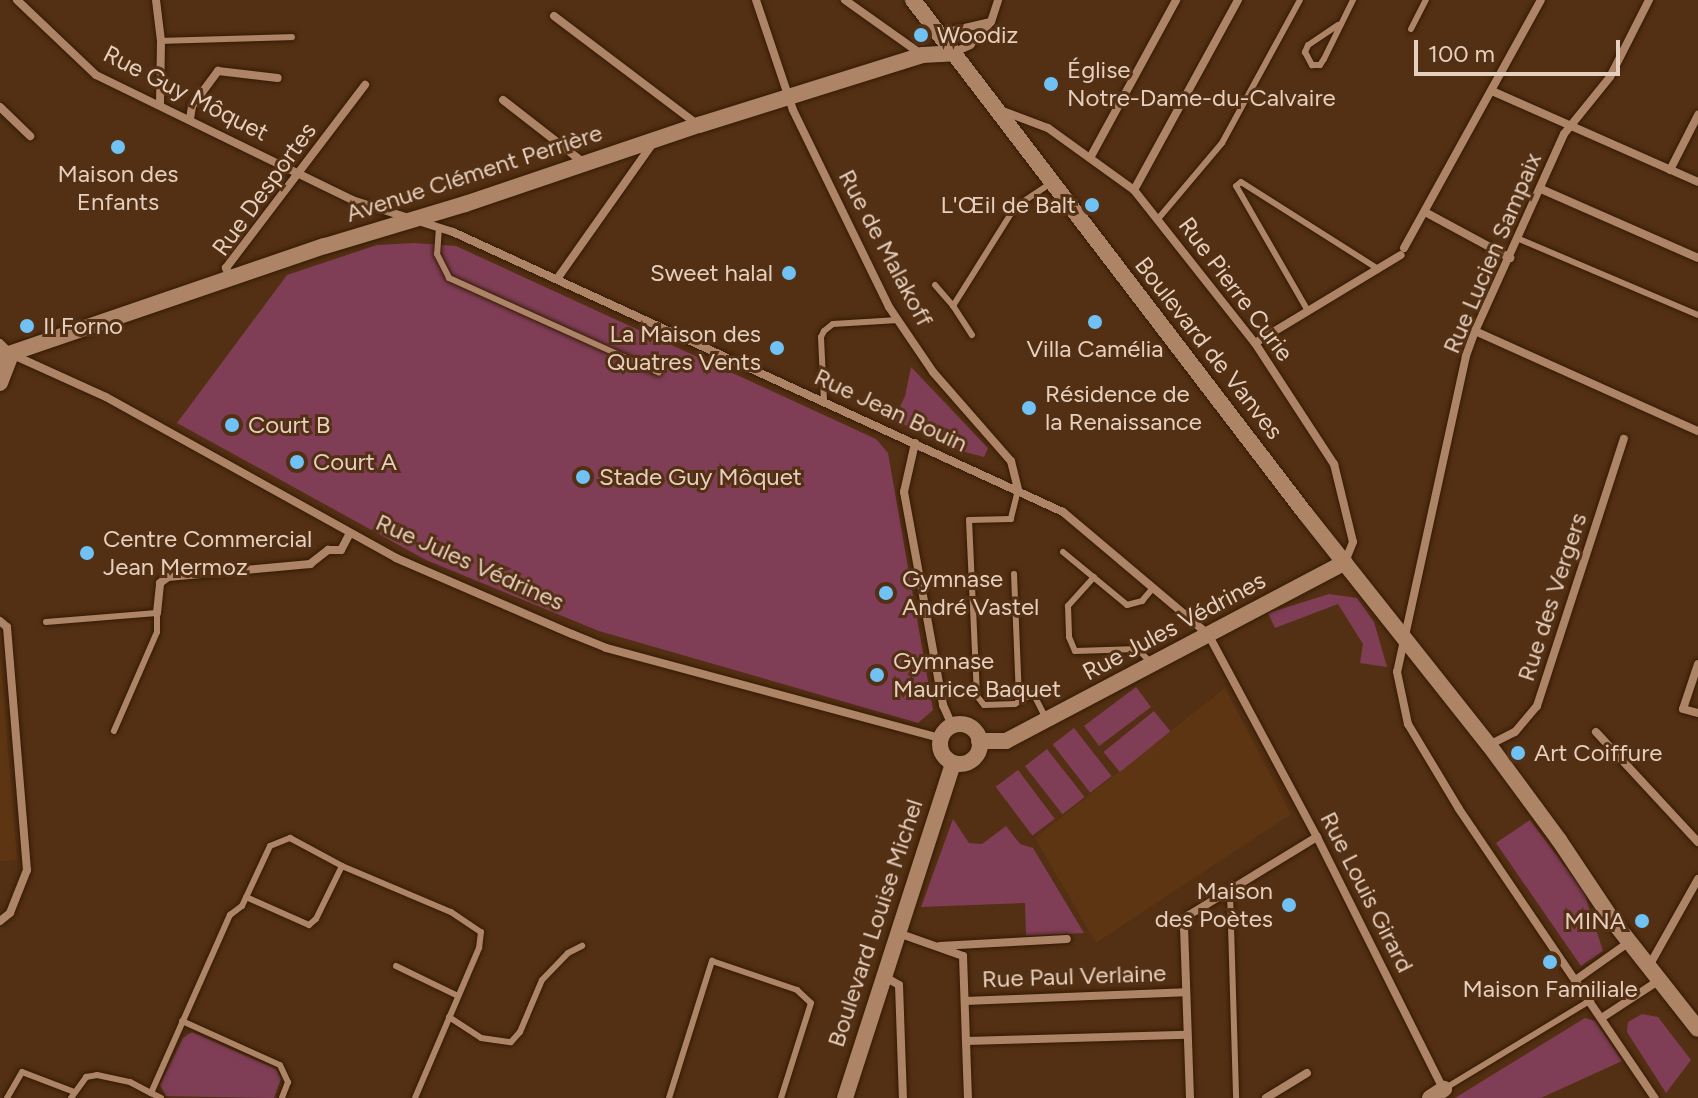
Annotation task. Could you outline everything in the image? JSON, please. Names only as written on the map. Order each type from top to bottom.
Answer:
[{"type":"street","name":"Rue Guy Môquet","points":[[17,0],[96,75],[301,172],[352,200],[414,219]]},
{"type":"street","points":[[156,0],[161,41],[160,105]]},
{"type":"street","name":"Rue de Malakoff","points":[[756,0],[788,98],[898,320],[933,372],[1011,461],[1018,490]]},
{"type":"street","points":[[845,0],[922,55]]},
{"type":"street","name":"Boulevard de Vanves","points":[[913,0],[1051,183],[1489,745],[1653,975],[1698,1029]]},
{"type":"street","points":[[955,53],[970,45],[991,22],[998,0]]},
{"type":"street","points":[[1090,158],[1176,0]]},
{"type":"street","points":[[1134,190],[1238,0]]},
{"type":"street","points":[[1255,343],[1402,252],[1541,0]]},
{"type":"street","name":"Rue Lucien Sampaix","points":[[1649,0],[1610,77],[1564,134],[1475,331],[1466,356],[1397,672],[1405,716],[1459,809],[1592,1000],[1653,1097]]},
{"type":"street","points":[[554,16],[699,125]]},
{"type":"street","points":[[939,34],[991,22]]},
{"type":"street","name":"Avenue Clément Perrière","points":[[4,351],[922,55],[955,53]]},
{"type":"street","points":[[190,119],[192,106],[218,71],[278,78]]},
{"type":"street","name":"Rue Desportes","points":[[230,279],[226,268],[365,85]]},
{"type":"street","points":[[1492,91],[1698,182]]},
{"type":"street","points":[[503,100],[584,163]]},
{"type":"street","points":[[0,107],[30,136]]},
{"type":"street","name":"Rue Pierre Curie","points":[[998,109],[1048,128],[1134,190],[1255,343],[1334,464],[1353,542],[1345,562]]},
{"type":"street","points":[[1670,170],[1698,115]]},
{"type":"street","points":[[557,279],[655,139]]},
{"type":"street","points":[[1541,189],[1698,258]]},
{"type":"street","points":[[1425,212],[1510,258]]},
{"type":"street","name":"Rue Jean Bouin","points":[[414,219],[453,232],[1059,509],[1208,634],[1249,707]]},
{"type":"street","points":[[1475,331],[1698,431]]},
{"type":"street","points":[[0,383],[4,351]]},
{"type":"street","name":"Rue Jules Védrines","points":[[4,351],[106,397],[396,558],[606,648],[946,732]]},
{"type":"street","name":"Rue des Vergers","points":[[1489,745],[1515,732],[1537,706],[1624,439]]},
{"type":"street","points":[[915,443],[904,492],[943,705],[946,732],[941,752],[953,763],[961,764],[973,759],[979,741],[969,726],[946,732]]},
{"type":"street","points":[[157,613],[160,583],[168,577],[310,564],[328,550],[341,550],[350,533]]},
{"type":"street","name":"Rue Jules Védrines","points":[[979,741],[1006,741],[1345,562]]},
{"type":"street","points":[[0,621],[7,627],[27,870],[10,913],[0,921]]},
{"type":"street","points":[[1698,664],[1683,709],[1698,713]]},
{"type":"street","name":"Rue Louis Girard","points":[[1249,707],[1317,837],[1439,1095]]},
{"type":"street","points":[[1596,732],[1698,842]]},
{"type":"street","name":"Boulevard Louise Michel","points":[[845,1098],[953,763]]},
{"type":"street","points":[[1190,1098],[1184,929],[1189,915],[1317,837]]},
{"type":"street","points":[[1603,1017],[1653,975],[1698,879]]},
{"type":"street","points":[[896,932],[963,956],[968,1098]]},
{"type":"street","points":[[935,947],[1067,939]]},
{"type":"street","points":[[1577,979],[1629,942]]},
{"type":"street","points":[[883,975],[899,985],[903,1098]]},
{"type":"street","name":"Rue Paul Verlaine","points":[[965,1001],[1185,992]]},
{"type":"street","points":[[966,1041],[1187,1035]]},
{"type":"street","points":[[1266,1098],[1307,1073]]},
{"type":"lane","points":[[1158,219],[1222,143],[1300,0]]},
{"type":"lane","points":[[1338,25],[1308,45],[1305,52],[1312,65],[1320,65],[1324,59],[1338,25],[1353,0]]},
{"type":"lane","points":[[1411,29],[1426,0]]},
{"type":"lane","points":[[161,41],[292,37]]},
{"type":"lane","points":[[1308,311],[1236,186],[1241,182],[1378,269]]},
{"type":"lane","points":[[953,306],[1015,207],[1051,183]]},
{"type":"lane","points":[[439,227],[437,254],[440,266],[449,278],[659,373]]},
{"type":"lane","points":[[1519,239],[1698,315]]},
{"type":"lane","points":[[935,285],[972,335]]},
{"type":"lane","points":[[824,401],[824,331],[833,324],[898,320]]},
{"type":"lane","points":[[1018,490],[1011,519],[969,520],[977,696],[984,705],[1015,704],[1033,693],[1047,720]]},
{"type":"lane","points":[[1063,552],[1127,605],[1142,601],[1153,588]]},
{"type":"lane","points":[[1014,574],[1019,699]]},
{"type":"lane","points":[[1094,577],[1068,606],[1069,637],[1075,651],[1138,649],[1152,664]]},
{"type":"lane","points":[[46,622],[157,613],[157,632],[114,731]]},
{"type":"lane","points":[[151,1093],[230,915],[242,906],[262,856],[279,841],[290,838],[342,866],[478,927],[482,939],[415,1098]]},
{"type":"lane","points":[[246,897],[309,925],[316,919],[342,866]]},
{"type":"lane","points":[[1230,892],[1236,1098]]},
{"type":"lane","points":[[449,1017],[474,1035],[493,1043],[511,1042],[520,1032],[542,980],[568,953],[582,946]]},
{"type":"lane","points":[[669,1098],[712,961],[797,990],[811,1003],[781,1098]]},
{"type":"lane","points":[[396,966],[456,995]]},
{"type":"lane","points":[[1439,1095],[1592,1000]]},
{"type":"lane","points":[[182,1021],[280,1065],[288,1082],[282,1098]]},
{"type":"lane","points":[[7,1098],[22,1072],[72,1095],[86,1077],[97,1075],[130,1082],[161,1098]]},
{"type":"shaded area","name":"Stade Guy Môquet","points":[[414,243],[456,246],[876,439],[888,453],[933,710],[918,723],[599,631],[426,560],[177,423],[287,275],[377,245]]},
{"type":"shaded area","points":[[911,367],[988,448],[984,457],[961,451],[894,420],[905,396]]},
{"type":"shaded area","points":[[1329,594],[1357,598],[1374,622],[1387,667],[1360,663],[1363,644],[1338,604],[1275,628],[1268,613]]},
{"type":"shaded area","points":[[0,655],[17,860],[0,861]]},
{"type":"shaded area","points":[[1136,687],[1151,707],[1099,746],[1084,726]]},
{"type":"shaded area","points":[[1225,688],[1291,814],[1096,943],[1035,838]]},
{"type":"shaded area","points":[[1154,711],[1170,731],[1120,772],[1103,752]]},
{"type":"shaded area","points":[[1074,728],[1112,776],[1090,793],[1053,745]]},
{"type":"shaded area","points":[[1047,749],[1085,797],[1062,814],[1025,766]]},
{"type":"shaded area","points":[[1018,770],[1055,819],[1032,836],[996,787]]},
{"type":"shaded area","points":[[953,819],[969,843],[982,844],[1006,826],[1020,844],[1033,848],[1084,933],[1026,936],[1025,903],[921,907]]},
{"type":"shaded area","points":[[1530,820],[1584,892],[1603,951],[1581,966],[1496,843]]},
{"type":"shaded area","points":[[1642,1014],[1658,1017],[1691,1060],[1666,1093],[1627,1032],[1628,1022]]},
{"type":"shaded area","points":[[1585,1018],[1595,1021],[1622,1061],[1541,1098],[1455,1098]]},
{"type":"shaded area","points":[[192,1032],[276,1069],[281,1079],[274,1098],[166,1096],[160,1085],[183,1038]]},
{"type":"place","name":"Woodiz","points":[[921,35]]},
{"type":"place","name":"Église Notre-Dame-du-Calvaire","points":[[1051,84]]},
{"type":"place","name":"Maison des Enfants","points":[[118,147]]},
{"type":"place","name":"L'Œil de Balt","points":[[1092,205]]},
{"type":"place","name":"Sweet halal","points":[[789,273]]},
{"type":"place","name":"Villa Camélia","points":[[1095,322]]},
{"type":"place","name":"Il Forno","points":[[27,326]]},
{"type":"place","name":"La Maison des Quatres Vents","points":[[777,348]]},
{"type":"place","name":"Résidence de la Renaissance","points":[[1029,408]]},
{"type":"place","name":"Court B","points":[[232,425]]},
{"type":"place","name":"Court A","points":[[297,462]]},
{"type":"place","name":"Stade Guy Môquet","points":[[583,477]]},
{"type":"place","name":"Centre Commercial Jean Mermoz","points":[[87,553]]},
{"type":"place","name":"Gymnase André Vastel","points":[[886,593]]},
{"type":"place","name":"Gymnase Maurice Baquet","points":[[877,675]]},
{"type":"place","name":"Art Coiffure","points":[[1518,753]]},
{"type":"place","name":"Maison des Poètes","points":[[1289,905]]},
{"type":"place","name":"MINA","points":[[1642,921]]},
{"type":"place","name":"Maison Familiale","points":[[1550,962]]}]
